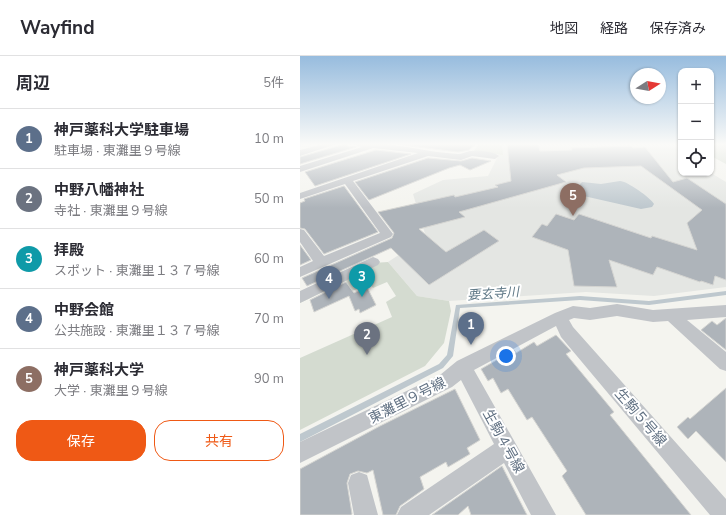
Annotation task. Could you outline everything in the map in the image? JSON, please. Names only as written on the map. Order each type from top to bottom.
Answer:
[{"type":"street","points":[[300,196],[390,165]]},
{"type":"street","points":[[300,178],[301,168]]},
{"type":"street","points":[[300,272],[387,234],[348,180]]},
{"type":"street","points":[[300,233],[322,262]]},
{"type":"street","points":[[300,297],[373,262]]},
{"type":"street","name":"東灘里９号線","points":[[300,453],[446,381],[463,367],[539,327],[573,312],[590,314],[617,310],[653,316],[726,311]]},
{"type":"street","points":[[671,315],[726,363]]},
{"type":"street","name":"生駒５号線","points":[[560,317],[567,332],[726,515]]},
{"type":"street","name":"生駒４号線","points":[[463,367],[544,515]]},
{"type":"street","points":[[409,515],[507,448]]},
{"type":"street","points":[[359,483],[366,515]]},
{"type":"shaded area","points":[[493,165],[678,165],[678,176],[714,175],[726,182],[726,287],[654,296],[586,292],[449,301],[417,296],[388,262],[426,237],[413,194],[443,180],[488,176]]},
{"type":"shaded area","points":[[620,181],[644,194],[654,204],[652,207],[641,209],[575,194],[573,192],[582,182],[601,184]]},
{"type":"shaded area","points":[[388,262],[417,296],[449,301],[451,311],[444,343],[425,366],[300,430],[300,358],[392,317],[386,302],[396,296],[387,282],[373,288],[370,284],[352,291],[346,281],[300,303],[300,300],[373,263]]},
{"type":"building","points":[[326,165],[377,165],[315,186],[305,172]]},
{"type":"building","points":[[405,165],[458,165],[369,200],[355,182]]},
{"type":"building","points":[[461,165],[481,165],[470,170]]},
{"type":"building","points":[[509,165],[660,165],[673,182],[687,178],[726,204],[726,280],[715,276],[713,285],[657,267],[653,275],[609,260],[617,287],[574,286],[568,250],[532,237],[542,224],[547,226],[556,214],[574,220],[579,214],[651,238],[652,236],[697,250],[687,223],[702,210],[641,166],[584,168],[557,175],[566,182],[459,212],[465,217],[419,229],[446,252],[484,230],[499,241],[429,285],[391,248],[307,286],[302,278],[392,238],[394,233],[378,212],[498,187],[495,185],[511,181]]},
{"type":"building","points":[[344,186],[378,232],[324,254],[305,229],[300,228],[300,203],[305,201],[304,199]]},
{"type":"building","points":[[300,245],[311,260],[300,265]]},
{"type":"building","points":[[346,282],[354,293],[367,287],[376,305],[360,313],[359,309],[355,311],[349,296],[314,312],[310,300]]},
{"type":"building","points":[[726,318],[726,350],[701,330],[712,321],[717,325]]},
{"type":"building","points":[[556,335],[571,351],[566,354],[614,412],[610,415],[691,515],[586,515],[562,476],[567,471],[532,417],[527,420],[508,389],[501,393],[493,378],[488,381],[481,369],[514,350],[516,353],[534,342],[537,346]]},
{"type":"building","points":[[726,388],[726,462],[696,431],[688,439],[677,427],[688,417],[690,419]]},
{"type":"building","points":[[455,389],[480,440],[467,448],[470,454],[448,467],[446,462],[420,477],[424,489],[400,506],[396,515],[383,515],[373,470],[367,473],[358,471],[350,474],[347,483],[351,515],[300,515],[300,469],[380,426]]},
{"type":"building","points":[[502,466],[527,515],[471,515],[468,506],[458,515],[432,515]]},
{"type":"waterway","name":"要玄寺川","points":[[300,438],[441,366],[450,356],[458,306],[580,298],[649,303],[726,293]]},
{"type":"place","name":"神戸薬科大学","points":[[573,216]]},
{"type":"place","name":"拝殿","points":[[362,297]]},
{"type":"place","name":"中野会館","points":[[329,299]]},
{"type":"place","name":"神戸薬科大学駐車場","points":[[471,345]]},
{"type":"place","name":"中野八幡神社","points":[[367,355]]}]
